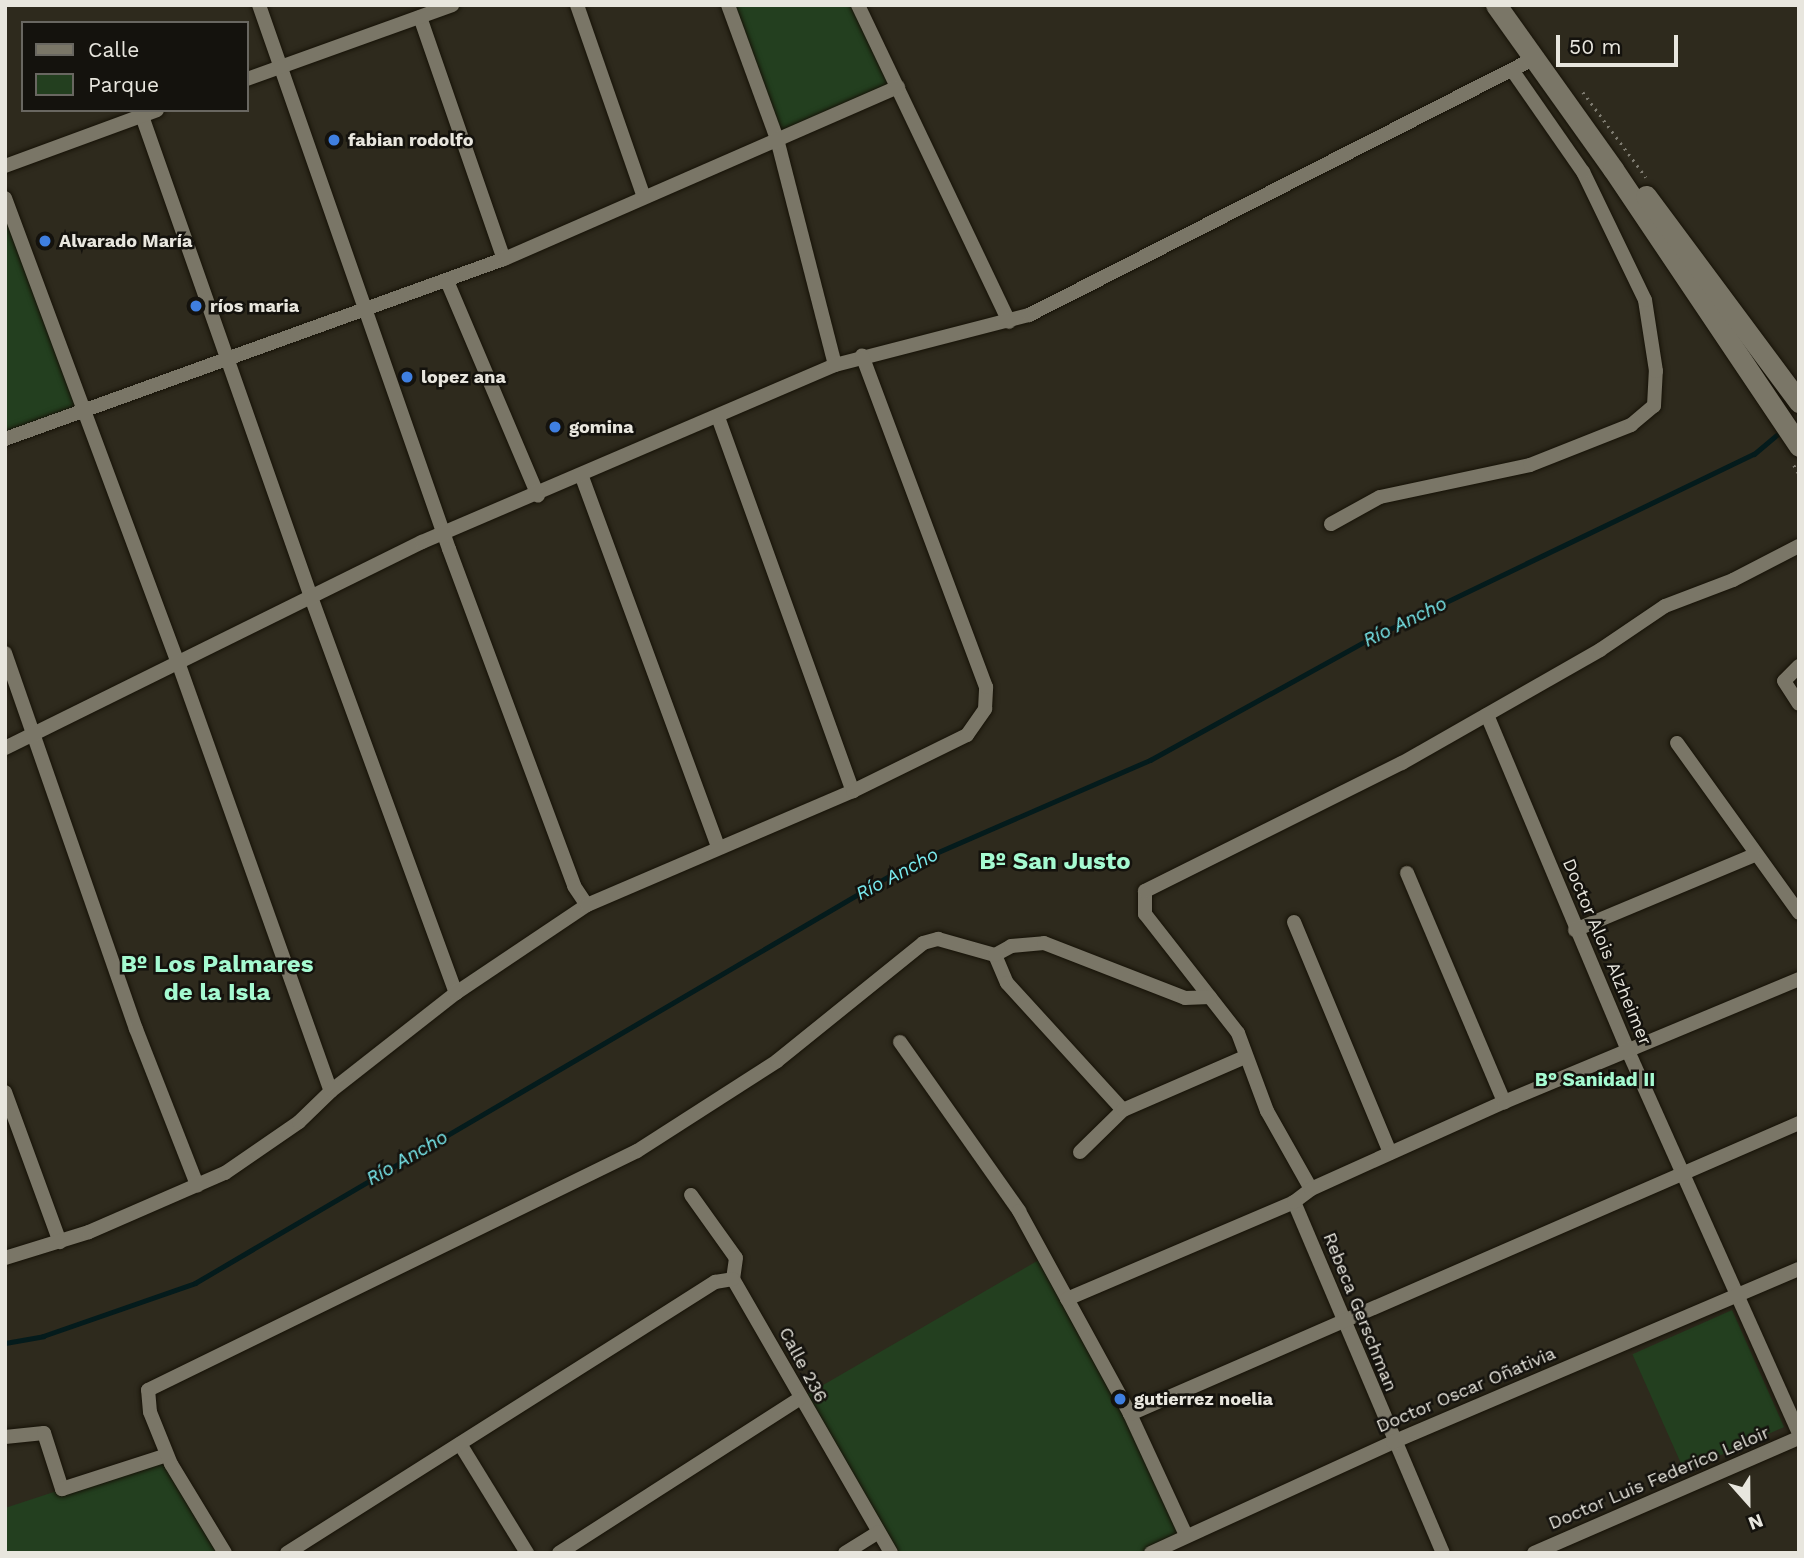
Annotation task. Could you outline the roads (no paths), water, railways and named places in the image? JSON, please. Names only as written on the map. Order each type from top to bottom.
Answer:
[{"type":"main road","points":[[1496,5],[1535,58],[1762,396],[1799,446]]},
{"type":"main road","points":[[1535,58],[1624,166],[1799,402]]},
{"type":"street","points":[[259,5],[565,860],[587,905]]},
{"type":"street","points":[[248,79],[452,5]]},
{"type":"street","points":[[577,5],[644,197]]},
{"type":"street","points":[[728,5],[777,139],[835,365]]},
{"type":"street","points":[[858,5],[1009,322]]},
{"type":"street","points":[[420,17],[504,259]]},
{"type":"street","points":[[5,748],[446,533],[582,477],[835,365],[862,355],[1009,322],[1535,58]]},
{"type":"street","points":[[1331,524],[1380,497],[1530,466],[1631,425],[1654,406],[1656,371],[1645,300],[1583,172],[1512,70]]},
{"type":"street","points":[[5,439],[504,259],[898,87]]},
{"type":"street","points":[[5,166],[152,112]]},
{"type":"street","points":[[142,116],[311,597],[456,993]]},
{"type":"street","points":[[5,198],[180,665],[331,1091]]},
{"type":"street","points":[[447,281],[538,495]]},
{"type":"street","points":[[5,1258],[60,1242],[225,1173],[299,1122],[331,1091],[456,993],[587,905],[853,791],[967,735],[988,699],[862,355]]},
{"type":"street","points":[[718,417],[853,791]]},
{"type":"street","points":[[582,477],[718,847]]},
{"type":"street","points":[[1311,1189],[1272,1121],[1245,1057],[1238,1033],[1150,923],[1143,906],[1145,891],[1402,763],[1487,715],[1665,606],[1733,580],[1799,546]]},
{"type":"street","points":[[5,653],[136,1029],[197,1185]]},
{"type":"street","points":[[1799,666],[1784,681],[1799,704]]},
{"type":"street","name":"Doctor Alois Alzheimer","points":[[1487,715],[1575,930],[1799,1436]]},
{"type":"street","points":[[1677,743],[1754,855],[1799,913]]},
{"type":"street","points":[[1575,930],[1754,855]]},
{"type":"street","points":[[1407,873],[1504,1102]]},
{"type":"street","points":[[1294,922],[1390,1153]]},
{"type":"street","points":[[225,1553],[167,1455],[150,1412],[148,1390],[637,1151],[777,1061],[923,943],[938,939],[995,955],[1018,944],[1044,943],[1185,998],[1210,997]]},
{"type":"street","points":[[995,955],[1007,983],[1123,1110]]},
{"type":"street","points":[[1067,1299],[1294,1202],[1311,1189],[1504,1102],[1799,979]]},
{"type":"street","points":[[900,1042],[1019,1211],[1130,1414],[1186,1535]]},
{"type":"street","points":[[1080,1152],[1123,1110],[1245,1057]]},
{"type":"street","points":[[5,1092],[60,1242]]},
{"type":"street","points":[[1130,1414],[1681,1172],[1799,1123]]},
{"type":"street","name":"Calle 236","points":[[691,1195],[736,1258],[733,1279],[799,1399],[891,1553]]},
{"type":"street","name":"Rebeca Gerschman","points":[[1294,1202],[1393,1442],[1443,1553]]},
{"type":"street","name":"Doctor Oscar Oñativia","points":[[1154,1552],[1393,1442],[1799,1269]]},
{"type":"street","points":[[287,1553],[715,1282],[733,1279]]},
{"type":"street","points":[[559,1553],[799,1399]]},
{"type":"street","points":[[5,1437],[44,1433],[62,1489],[167,1455]]},
{"type":"street","name":"Doctor Luis Federico Leloir","points":[[1534,1553],[1799,1436]]},
{"type":"street","points":[[460,1444],[527,1553]]},
{"type":"street","points":[[845,1553],[878,1532]]},
{"type":"waterway","name":"Río Ancho","points":[[5,1343],[43,1336],[195,1283],[906,866],[1150,760],[1369,639],[1754,454],[1783,430]]},
{"type":"place","name":"fabian rodolfo","points":[[334,140]]},
{"type":"place","name":"Alvarado María","points":[[45,241]]},
{"type":"place","name":"ríos maria","points":[[196,306]]},
{"type":"place","name":"lopez ana","points":[[407,377]]},
{"type":"place","name":"gomina","points":[[555,427]]},
{"type":"place","name":"gutierrez noelia","points":[[1120,1399]]},
{"type":"district","name":"Bº San Justo","points":[[1055,862]]},
{"type":"district","name":"Bº Los Palmares de la Isla","points":[[217,979]]},
{"type":"district","name":"B° Sanidad II","points":[[1595,1080]]}]
